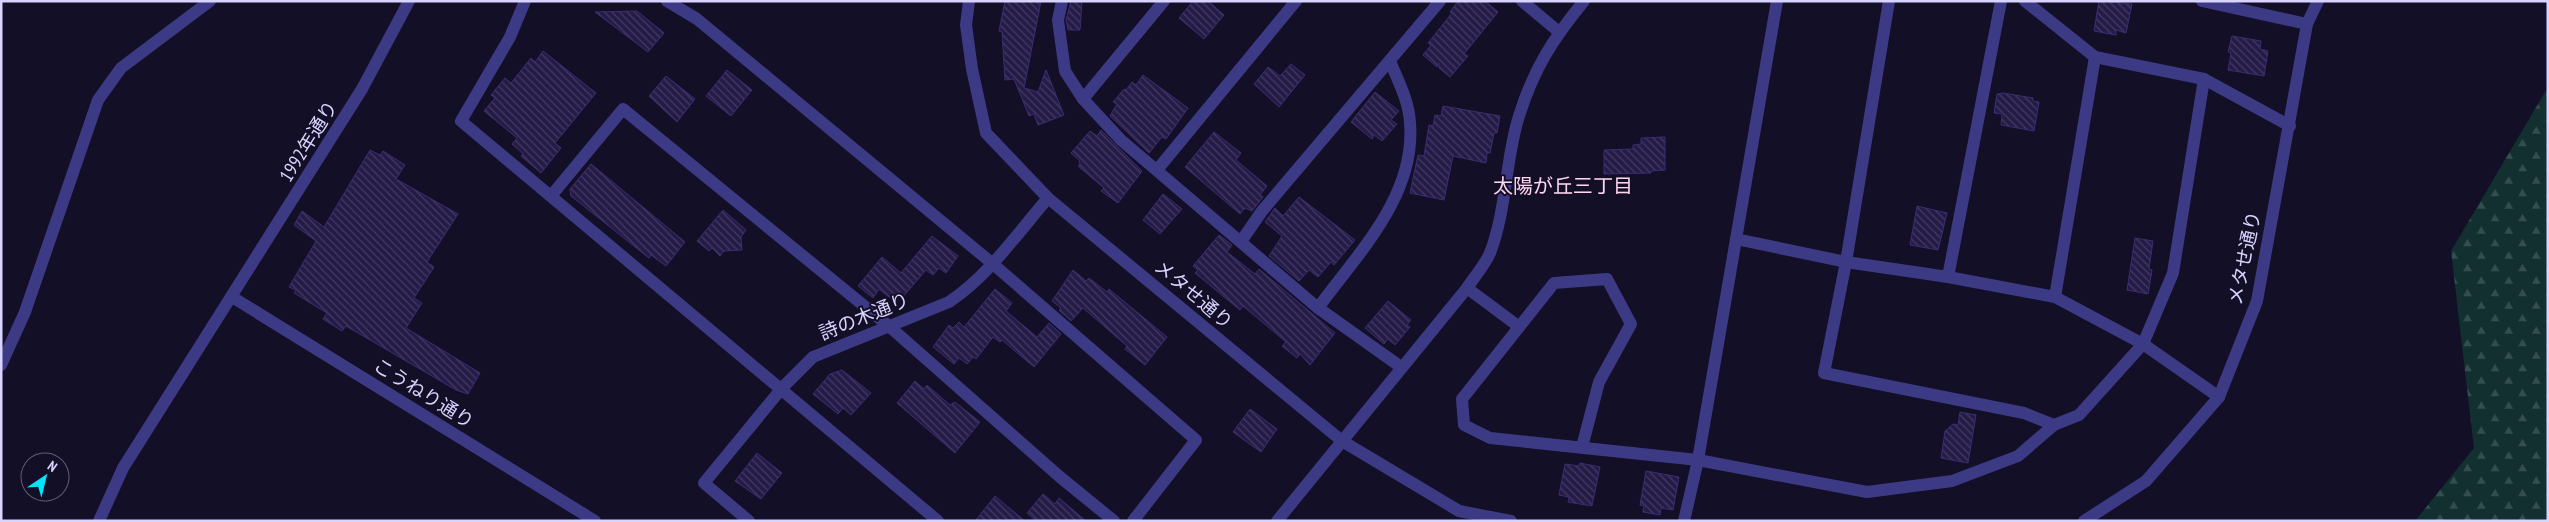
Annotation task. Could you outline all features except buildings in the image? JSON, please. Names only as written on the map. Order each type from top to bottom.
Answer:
[{"type":"street","points":[[1,365],[25,312],[98,100],[121,68],[210,1]]},
{"type":"street","name":"1992年通り","points":[[99,521],[123,468],[362,89],[409,1]]},
{"type":"street","points":[[525,1],[510,37],[461,121],[782,388],[938,521]]},
{"type":"street","points":[[667,1],[697,19],[993,264],[1196,440],[1134,521]]},
{"type":"street","name":"メタせ通り","points":[[969,1],[966,25],[969,51],[986,133],[1048,198],[1342,441],[1459,511],[1511,521]]},
{"type":"street","points":[[1062,1],[1058,20],[1066,71],[1083,99],[1121,140],[1242,240],[1318,308],[1400,367]]},
{"type":"street","points":[[1083,99],[1164,1]]},
{"type":"street","points":[[1157,170],[1296,1]]},
{"type":"street","points":[[1242,240],[1262,211],[1440,1]]},
{"type":"street","points":[[1522,1],[1559,32]]},
{"type":"street","points":[[1277,521],[1400,367],[1467,288],[1489,255],[1501,215],[1519,117],[1540,60],[1559,32],[1584,1]]},
{"type":"street","points":[[1684,521],[1698,460],[1777,1]]},
{"type":"street","points":[[1889,1],[1846,262],[1824,373],[2024,413],[2054,425]]},
{"type":"street","points":[[1948,277],[2001,1]]},
{"type":"street","points":[[2024,1],[2094,57],[2204,79],[2290,126]]},
{"type":"street","points":[[2202,1],[2307,24]]},
{"type":"street","name":"メタせ通り","points":[[2084,521],[2146,481],[2219,397],[2257,300],[2307,24],[2318,1]]},
{"type":"street","points":[[2056,297],[2094,57]]},
{"type":"street","points":[[1318,308],[1392,205],[1406,172],[1410,124],[1407,103],[1390,61]]},
{"type":"street","points":[[1582,447],[1598,382],[1631,324],[1607,279],[1554,283],[1518,326],[1462,400],[1464,425],[1490,438],[1698,460],[1866,492],[1952,481],[2018,456],[2054,425],[2079,415],[2143,344],[2173,273],[2204,79]]},
{"type":"street","points":[[551,196],[623,109],[890,327],[1060,477],[1114,521]]},
{"type":"street","name":"詩の木通り","points":[[749,521],[704,483],[782,388],[813,357],[948,302],[966,290],[993,264],[1048,198]]},
{"type":"street","points":[[1736,239],[1846,262],[1948,277],[2056,297],[2143,344],[2219,397]]},
{"type":"street","points":[[1467,288],[1518,326]]},
{"type":"street","name":"こうねり通り","points":[[232,297],[595,521]]},
{"type":"green space","points":[[2548,87],[2548,521],[2415,521],[2474,448],[2451,251]]},
{"type":"district","name":"太陽が丘三丁目","points":[[1563,186]]}]
